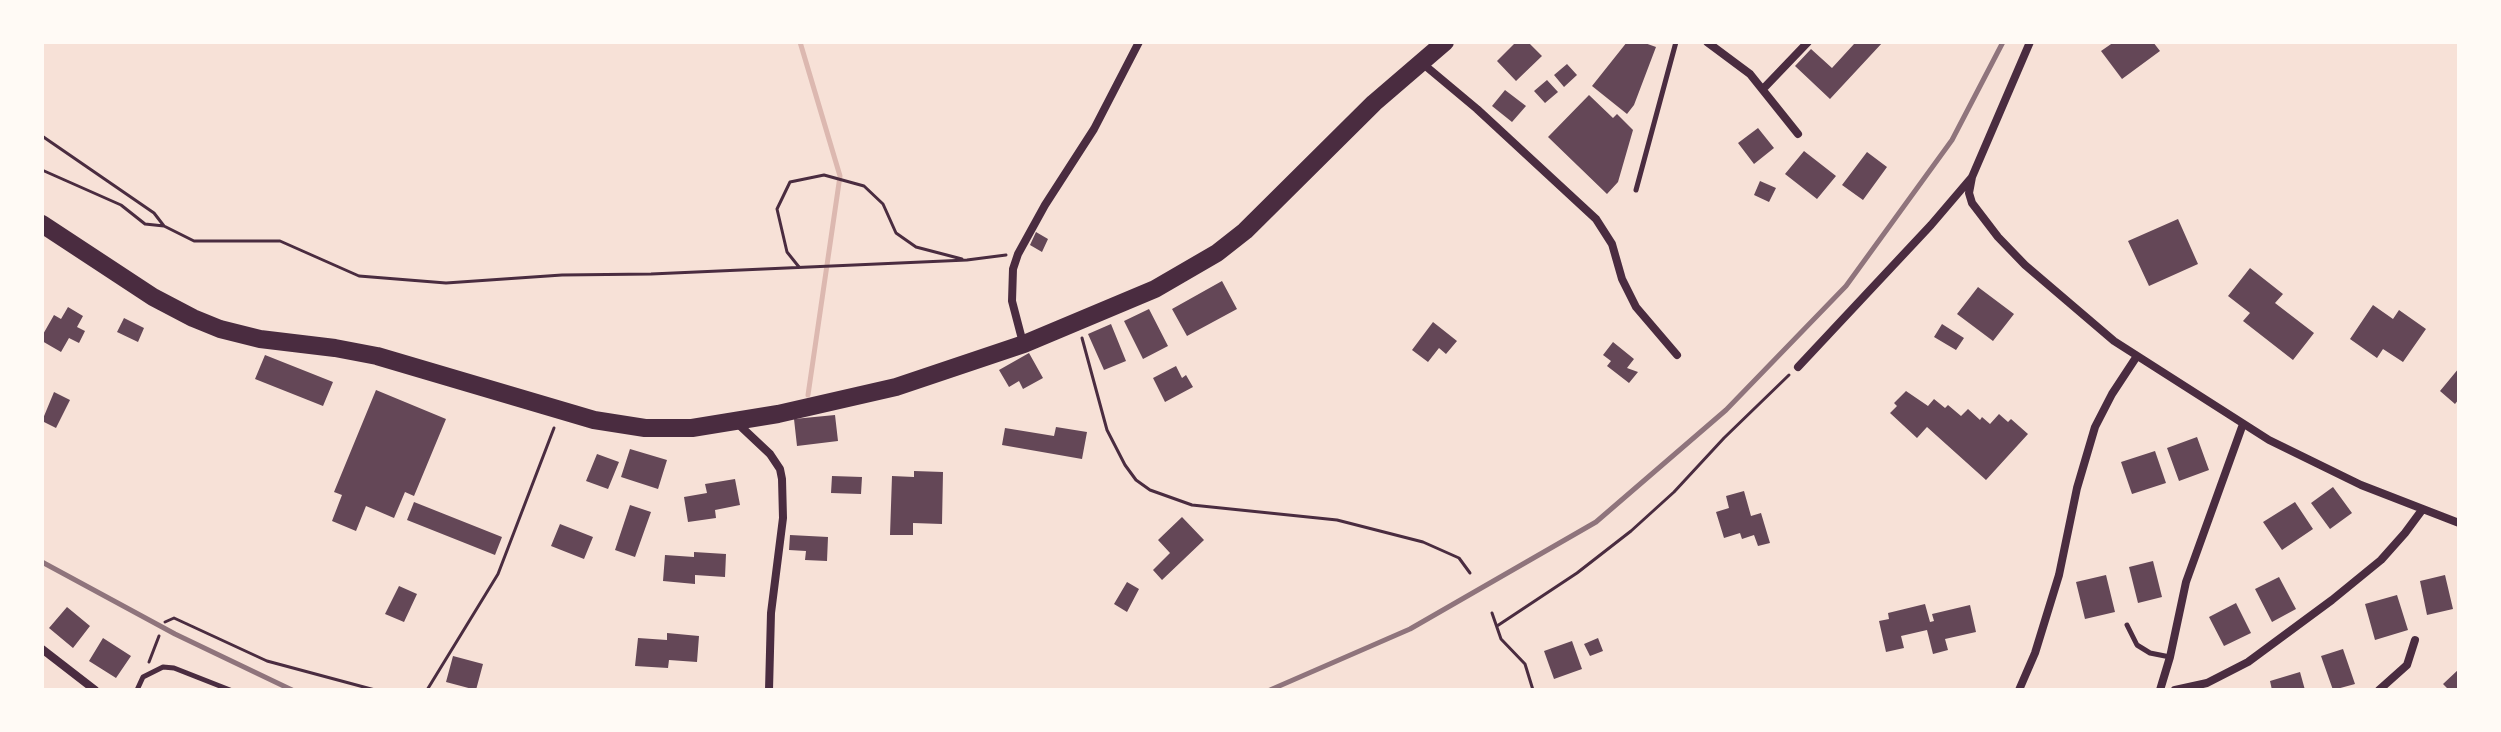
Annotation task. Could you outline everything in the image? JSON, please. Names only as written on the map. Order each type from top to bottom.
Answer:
[{"type":"main road","points":[[42,224],[153,297],[220,329],[272,341],[377,356],[561,412],[618,425],[660,430],[692,428],[735,422],[880,391],[1024,344],[1155,289],[1217,253],[1259,220],[1374,103],[1445,42]]},
{"type":"street","points":[[1024,344],[1012,301],[1013,269],[1018,254],[1094,129],[1139,42]]},
{"type":"street","points":[[1707,42],[1739,63],[1798,134]]},
{"type":"street","points":[[1763,89],[1808,42]]},
{"type":"street","points":[[2030,42],[1972,177],[1969,193],[1972,203],[2007,248],[2101,331],[2269,440],[2361,485],[2459,523]]},
{"type":"street","points":[[1421,62],[1477,109],[1596,219],[1612,244],[1626,289],[1636,307],[1677,355]]},
{"type":"street","points":[[1798,367],[1972,177]]},
{"type":"street","points":[[2019,690],[2035,653],[2059,575],[2077,488],[2095,427],[2137,356]]},
{"type":"street","points":[[735,422],[770,454],[780,469],[782,479],[783,518],[771,613],[769,690]]},
{"type":"street","points":[[2160,690],[2186,582],[2243,424]]},
{"type":"street","points":[[2175,690],[2207,683],[2248,662],[2381,560],[2422,510]]},
{"type":"street","points":[[2379,690],[2407,665],[2415,640]]},
{"type":"street","points":[[42,649],[95,690]]},
{"type":"lane","points":[[1636,190],[1676,42]]},
{"type":"lane","points":[[2127,625],[2137,645],[2150,653],[2170,657]]},
{"type":"lane","points":[[137,690],[143,677],[157,668],[169,667],[230,690]]},
{"type":"path","points":[[42,136],[154,213],[164,226]]},
{"type":"path","points":[[42,170],[121,205],[145,224],[164,226],[194,241],[280,241],[359,276],[446,283],[562,275],[967,260],[1018,254]]},
{"type":"path","points":[[799,267],[787,252],[777,209],[790,182],[824,175],[864,186],[883,204],[896,233],[916,247],[967,260]]},
{"type":"path","points":[[1077,323],[1107,430],[1125,465],[1136,480],[1150,490],[1192,505],[1337,520],[1423,542],[1459,558],[1470,573]]},
{"type":"path","points":[[1497,626],[1577,573],[1631,531],[1798,367]]},
{"type":"path","points":[[427,690],[498,574],[561,412]]},
{"type":"path","points":[[1492,613],[1501,639],[1525,664],[1533,690]]},
{"type":"path","points":[[165,622],[174,618],[267,661],[375,690]]},
{"type":"path","points":[[143,677],[159,636]]},
{"type":"building","points":[[1516,42],[1528,42],[1542,56],[1516,81],[1497,61]]},
{"type":"building","points":[[1627,42],[1642,42],[1656,47],[1634,105],[1627,114],[1592,86]]},
{"type":"building","points":[[1852,42],[1883,42],[1830,99],[1795,66],[1811,49],[1832,68],[1854,44]]},
{"type":"building","points":[[2114,42],[2153,42],[2160,51],[2122,79],[2101,51]]},
{"type":"building","points":[[1567,64],[1577,75],[1564,87],[1554,75]]},
{"type":"building","points":[[1547,80],[1558,92],[1545,103],[1534,91]]},
{"type":"building","points":[[1505,90],[1526,106],[1512,122],[1492,106]]},
{"type":"building","points":[[1589,95],[1613,118],[1617,114],[1633,130],[1618,182],[1607,194],[1548,137]]},
{"type":"building","points":[[1758,128],[1774,148],[1754,164],[1738,143]]},
{"type":"building","points":[[1804,151],[1836,176],[1817,199],[1785,174]]},
{"type":"building","points":[[1867,152],[1887,167],[1863,200],[1842,185]]},
{"type":"building","points":[[1760,181],[1776,188],[1769,202],[1754,195]]},
{"type":"building","points":[[2178,219],[2198,264],[2149,286],[2128,241]]},
{"type":"building","points":[[1036,232],[1048,239],[1042,252],[1030,245]]},
{"type":"building","points":[[2250,268],[2283,294],[2275,303],[2314,333],[2293,360],[2243,321],[2250,313],[2228,296]]},
{"type":"building","points":[[1222,281],[1237,309],[1187,336],[1172,309]]},
{"type":"building","points":[[1978,287],[2014,314],[1993,341],[1957,314]]},
{"type":"building","points":[[2373,305],[2393,319],[2399,310],[2426,329],[2403,362],[2383,349],[2377,358],[2350,339]]},
{"type":"building","points":[[68,307],[83,316],[77,327],[85,331],[79,343],[69,338],[61,352],[42,341],[42,336],[54,315],[61,319]]},
{"type":"building","points":[[1149,309],[1168,346],[1143,359],[1124,321]]},
{"type":"building","points":[[124,318],[144,328],[138,342],[117,332]]},
{"type":"building","points":[[1433,322],[1457,341],[1446,354],[1439,348],[1428,362],[1412,350]]},
{"type":"building","points":[[1111,324],[1126,361],[1104,370],[1088,334]]},
{"type":"building","points":[[1942,324],[1964,338],[1956,350],[1934,337]]},
{"type":"building","points":[[1613,342],[1634,359],[1627,368],[1638,372],[1629,383],[1607,366],[1611,361],[1603,355]]},
{"type":"building","points":[[1029,353],[1043,378],[1023,389],[1019,381],[1009,387],[999,370]]},
{"type":"building","points":[[265,355],[333,382],[323,406],[255,379]]},
{"type":"building","points":[[1176,366],[1182,378],[1186,375],[1193,387],[1165,402],[1153,378]]},
{"type":"building","points":[[2459,368],[2459,399],[2455,404],[2440,391]]},
{"type":"building","points":[[376,390],[446,419],[414,496],[405,492],[394,518],[366,506],[356,531],[332,521],[342,495],[334,492]]},
{"type":"building","points":[[1906,391],[1928,406],[1934,399],[1945,408],[1948,405],[1961,416],[1968,409],[1990,424],[1999,414],[2008,422],[2011,419],[2028,434],[1986,480],[1927,427],[1917,438],[1890,413],[1897,406],[1894,403]]},
{"type":"building","points":[[54,392],[70,400],[56,428],[42,421]]},
{"type":"building","points":[[835,415],[838,441],[797,446],[794,419]]},
{"type":"building","points":[[1056,427],[1087,432],[1082,459],[1002,445],[1005,428],[1054,436]]},
{"type":"building","points":[[2197,437],[2209,470],[2179,481],[2167,448]]},
{"type":"building","points":[[630,449],[667,460],[658,489],[621,477]]},
{"type":"building","points":[[2155,451],[2166,483],[2132,494],[2121,462]]},
{"type":"building","points":[[597,454],[619,462],[608,489],[586,481]]},
{"type":"building","points":[[914,471],[943,472],[942,524],[913,523],[913,535],[890,535],[892,476],[914,477]]},
{"type":"building","points":[[832,476],[862,477],[861,494],[831,493]]},
{"type":"building","points":[[735,479],[740,505],[715,510],[716,518],[688,522],[684,497],[707,493],[705,484]]},
{"type":"building","points":[[2333,487],[2352,513],[2330,529],[2311,503]]},
{"type":"building","points":[[1744,491],[1751,516],[1761,513],[1770,543],[1758,546],[1754,535],[1742,539],[1740,533],[1724,538],[1716,512],[1729,508],[1726,496]]},
{"type":"building","points":[[414,502],[502,537],[495,555],[407,520]]},
{"type":"building","points":[[2295,502],[2313,529],[2282,550],[2263,522]]},
{"type":"building","points":[[630,505],[651,512],[635,557],[615,550]]},
{"type":"building","points":[[1182,517],[1204,540],[1162,580],[1153,570],[1170,553],[1158,540]]},
{"type":"building","points":[[560,524],[593,537],[584,559],[551,546]]},
{"type":"building","points":[[790,535],[828,537],[827,561],[805,560],[806,551],[789,550]]},
{"type":"building","points":[[694,552],[726,554],[725,577],[695,575],[695,584],[663,581],[665,555],[694,557]]},
{"type":"building","points":[[2153,561],[2162,597],[2138,603],[2129,567]]},
{"type":"building","points":[[2106,575],[2115,612],[2085,619],[2076,582]]},
{"type":"building","points":[[2445,575],[2453,609],[2427,615],[2420,581]]},
{"type":"building","points":[[2279,577],[2296,609],[2272,622],[2255,589]]},
{"type":"building","points":[[1127,582],[1139,589],[1127,612],[1114,604]]},
{"type":"building","points":[[399,586],[417,594],[404,622],[385,614]]},
{"type":"building","points":[[2397,595],[2408,630],[2375,640],[2365,604]]},
{"type":"building","points":[[2236,603],[2251,633],[2224,646],[2209,617]]},
{"type":"building","points":[[1925,604],[1930,622],[1934,621],[1932,614],[1970,605],[1976,632],[1945,639],[1948,650],[1933,654],[1927,630],[1901,636],[1904,648],[1886,652],[1879,621],[1889,619],[1888,613]]},
{"type":"building","points":[[67,607],[90,626],[73,648],[49,628]]},
{"type":"building","points":[[667,633],[699,636],[697,662],[669,660],[668,668],[635,666],[638,638],[667,640]]},
{"type":"building","points":[[103,638],[131,656],[116,678],[89,661]]},
{"type":"building","points":[[1598,638],[1603,651],[1590,656],[1584,644]]},
{"type":"building","points":[[1572,641],[1582,669],[1554,679],[1544,651]]},
{"type":"building","points":[[2343,649],[2355,684],[2333,690],[2321,656]]},
{"type":"building","points":[[453,656],[483,664],[476,690],[446,682]]},
{"type":"building","points":[[2459,669],[2459,690],[2449,690],[2443,684]]},
{"type":"building","points":[[2300,672],[2305,690],[2272,690],[2270,681]]},
{"type":"waterway","points":[[800,42],[840,176],[808,395]]},
{"type":"railway","points":[[1270,690],[1410,629],[1596,522],[1726,410],[1846,286],[1952,140],[2003,42]]},
{"type":"railway","points":[[42,562],[175,634],[292,690]]}]
